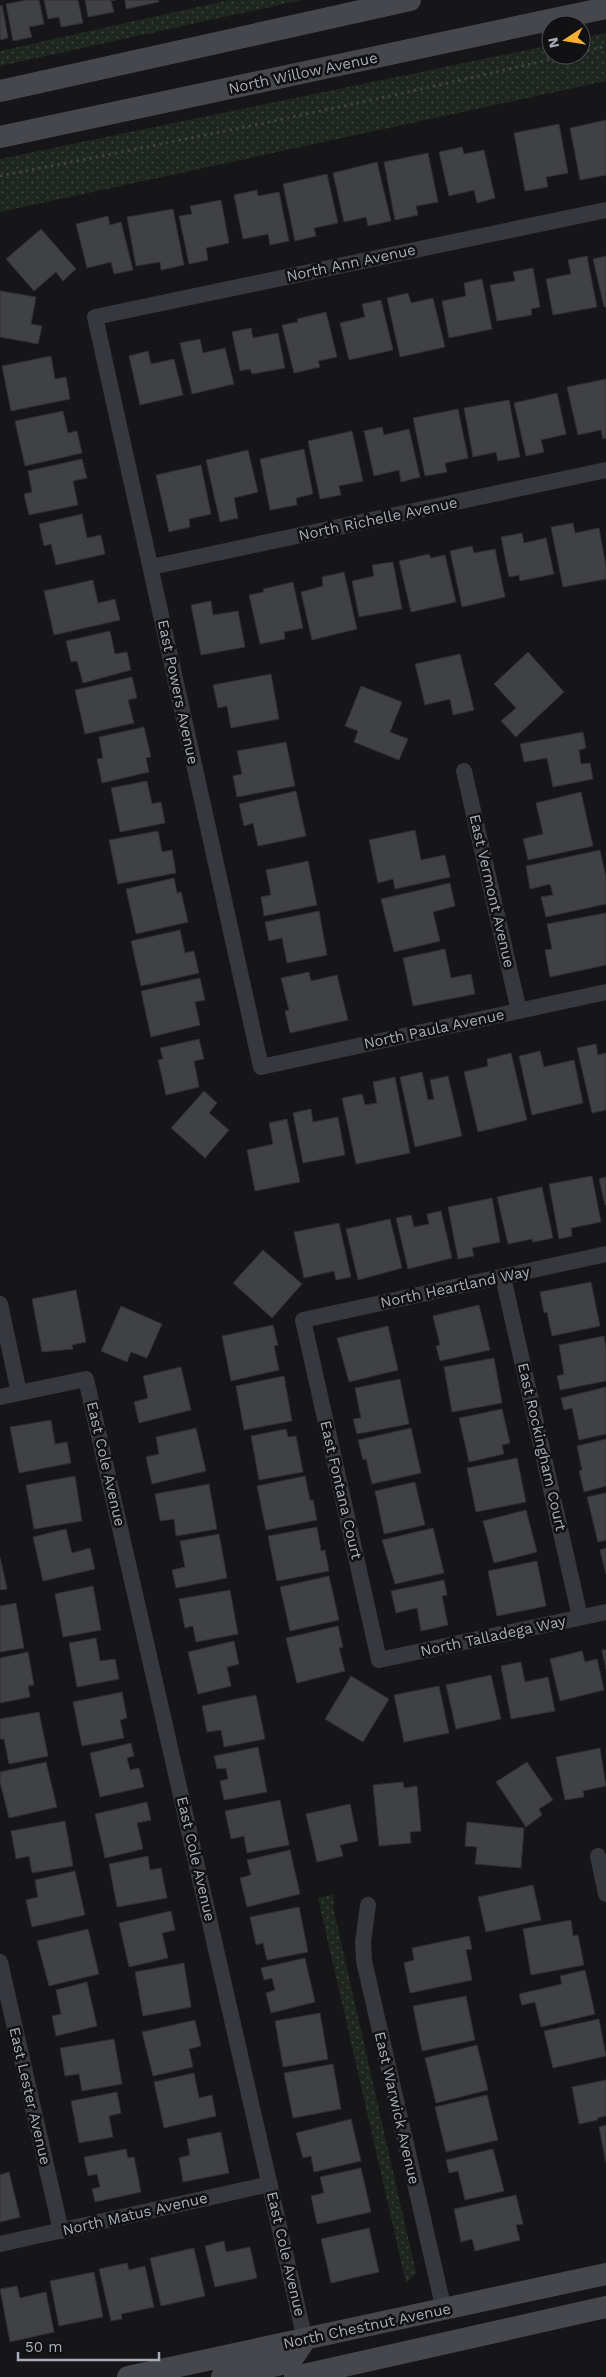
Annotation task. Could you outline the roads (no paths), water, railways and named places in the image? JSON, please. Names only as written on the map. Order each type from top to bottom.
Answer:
[{"type":"main road","points":[[0,91],[410,0]]},
{"type":"main road","name":"North Willow Avenue","points":[[0,137],[606,8]]},
{"type":"main road","name":"North Chestnut Avenue","points":[[128,2377],[606,2274]]},
{"type":"main road","points":[[307,2376],[606,2307]]},
{"type":"main road","points":[[307,2376],[318,2361],[330,2353],[427,2331],[444,2310]]},
{"type":"main road","points":[[222,2377],[282,2364],[292,2359],[305,2340]]},
{"type":"street","name":"North Ann Avenue","points":[[96,317],[606,210]]},
{"type":"street","name":"East Powers Avenue","points":[[96,317],[261,1067]]},
{"type":"street","name":"North Richelle Avenue","points":[[151,567],[606,470]]},
{"type":"street","name":"East Vermont Avenue","points":[[464,771],[520,1011]]},
{"type":"street","name":"North Paula Avenue","points":[[261,1067],[606,992]]},
{"type":"street","name":"North Heartland Way","points":[[303,1320],[606,1254]]},
{"type":"street","name":"East Rockingham Court","points":[[503,1276],[580,1617]]},
{"type":"street","points":[[0,1304],[19,1393],[0,1397]]},
{"type":"street","name":"East Fontana Court","points":[[303,1320],[380,1660]]},
{"type":"street","name":"East Cole Avenue","points":[[19,1393],[86,1378],[305,2340]]},
{"type":"street","name":"North Talladega Way","points":[[380,1660],[606,1612]]},
{"type":"street","points":[[598,1856],[606,1894]]},
{"type":"street","name":"East Warwick Avenue","points":[[368,1905],[363,1942],[364,1961],[444,2310]]},
{"type":"street","name":"East Lester Avenue","points":[[0,1962],[61,2231]]},
{"type":"street","name":"North Matus Avenue","points":[[0,2244],[270,2184]]}]
